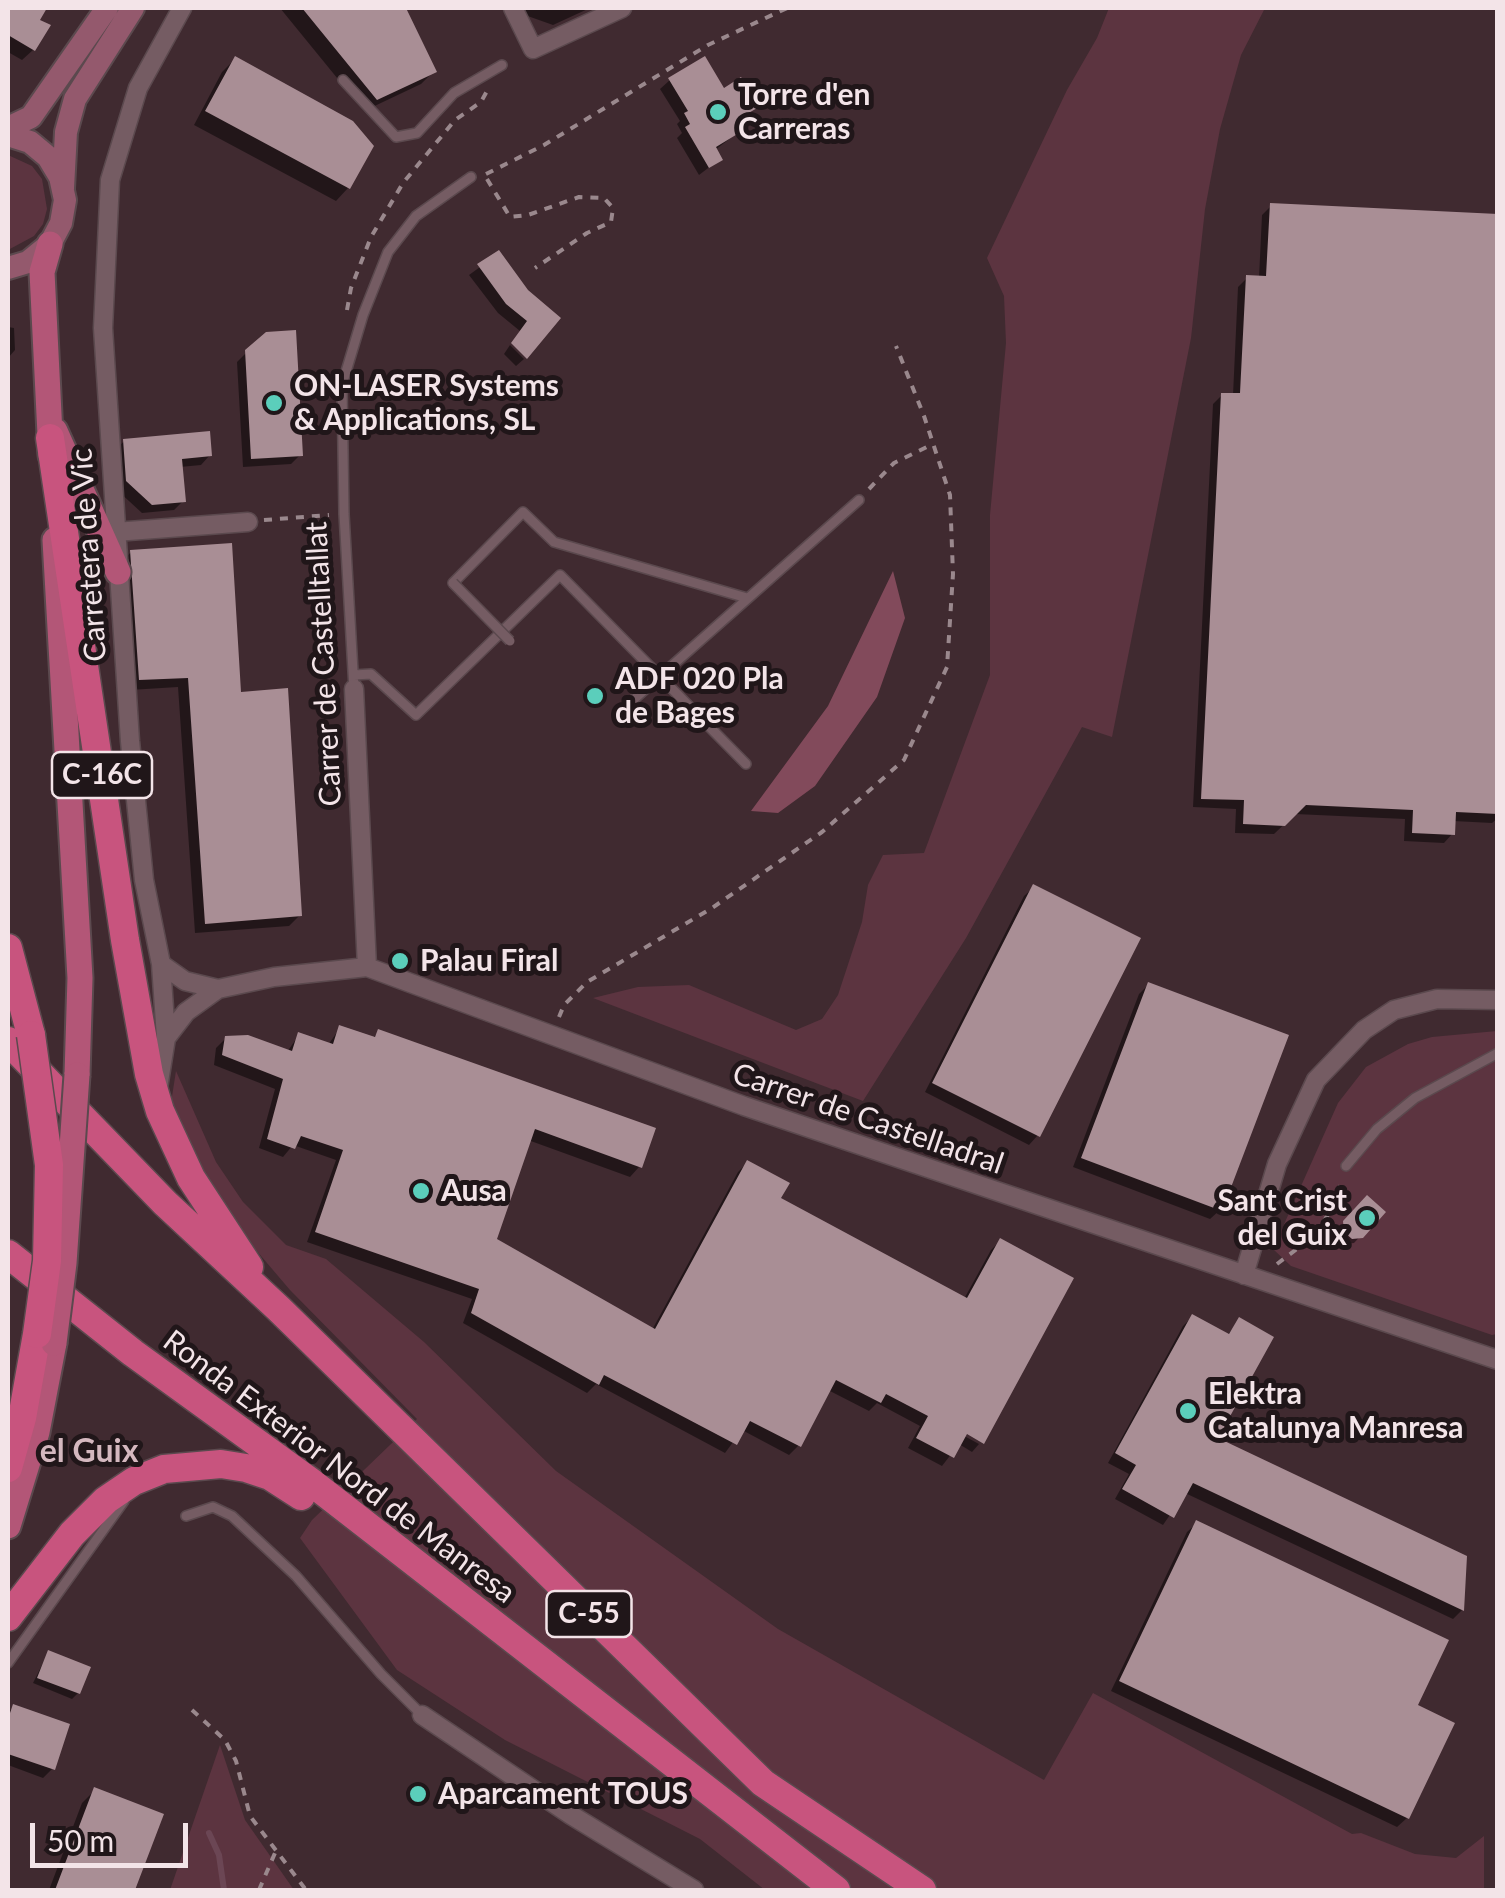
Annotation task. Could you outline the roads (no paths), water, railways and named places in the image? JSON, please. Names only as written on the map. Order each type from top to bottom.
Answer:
[{"type":"highway","name":"C-16C","points":[[49,428],[135,1002],[160,1111],[210,1212],[279,1309]]},
{"type":"highway","points":[[8,948],[19,1038],[49,1165],[46,1338],[8,1468]]},
{"type":"highway","name":"C-55","points":[[19,1038],[165,1203],[279,1309]]},
{"type":"highway","name":"C-55","points":[[8,1254],[133,1353]]},
{"type":"highway","points":[[8,1271],[133,1353]]},
{"type":"highway","name":"Ronda Exterior Nord de Manresa","points":[[279,1309],[763,1782],[922,1890]]},
{"type":"highway","name":"Ronda Exterior Nord de Manresa","points":[[133,1353],[312,1482],[836,1890]]},
{"type":"highway","points":[[8,1618],[72,1534],[106,1500],[134,1481],[164,1469],[192,1464],[246,1468],[293,1490],[390,1564],[458,1596]]},
{"type":"main road","points":[[8,131],[30,117],[107,8]]},
{"type":"main road","points":[[64,188],[66,132],[75,99],[132,8]]},
{"type":"main road","points":[[8,131],[48,157],[64,188]]},
{"type":"main road","name":"C-16C","points":[[8,1526],[37,1432],[46,1338],[64,1263],[77,1074],[80,978],[42,272],[61,223],[64,188]]},
{"type":"main road","points":[[8,268],[36,257],[50,244]]},
{"type":"main road","points":[[49,428],[118,572]]},
{"type":"street","name":"Carretera de Vic","points":[[160,1111],[158,1086],[166,1038],[161,964],[144,880],[115,532],[103,328],[110,180],[138,88],[182,8]]},
{"type":"street","points":[[513,8],[533,49],[622,8]]},
{"type":"street","points":[[115,532],[248,522]]},
{"type":"street","name":"Carrer de Castelltallat","points":[[354,682],[366,967]]},
{"type":"street","points":[[161,964],[185,982],[218,989]]},
{"type":"street","name":"Carrer de Castelladral","points":[[166,1038],[186,1012],[218,989],[366,967],[761,1112],[1498,1360]]},
{"type":"street","points":[[1244,1275],[1277,1164],[1316,1080],[1364,1030],[1394,1010],[1436,1000],[1498,1000]]},
{"type":"street","points":[[422,1715],[571,1815],[694,1890]]},
{"type":"lane","points":[[343,80],[396,137],[417,134],[454,94],[502,65]]},
{"type":"lane","name":"Carrer de Castelltallat","points":[[354,682],[344,514],[342,385],[388,252],[416,216],[472,177]]},
{"type":"lane","points":[[632,700],[858,500]]},
{"type":"lane","points":[[510,641],[453,582],[524,512],[554,542],[748,598]]},
{"type":"lane","points":[[354,682],[371,674],[416,716],[560,575],[746,764]]},
{"type":"lane","points":[[1346,1166],[1377,1129],[1415,1098],[1498,1053]]},
{"type":"lane","points":[[8,1663],[82,1554],[123,1503],[134,1481]]},
{"type":"lane","points":[[186,1516],[214,1507],[232,1516],[296,1576],[422,1715]]},
{"type":"waterway","points":[[209,1833],[219,1855],[224,1890]]},
{"type":"place","name":"Torre d'en Carreras","points":[[718,112]]},
{"type":"place","name":"ON-LASER Systems & Applications, SL","points":[[274,403]]},
{"type":"place","name":"ADF 020 Pla de Bages","points":[[595,696]]},
{"type":"place","name":"Palau Firal","points":[[400,961]]},
{"type":"place","name":"Ausa","points":[[421,1191]]},
{"type":"place","name":"Sant Crist del Guix","points":[[1367,1218]]},
{"type":"place","name":"Elektra Catalunya Manresa","points":[[1188,1411]]},
{"type":"place","name":"Aparcament TOUS","points":[[418,1794]]},
{"type":"district","name":"el Guix","points":[[89,1452]]}]
